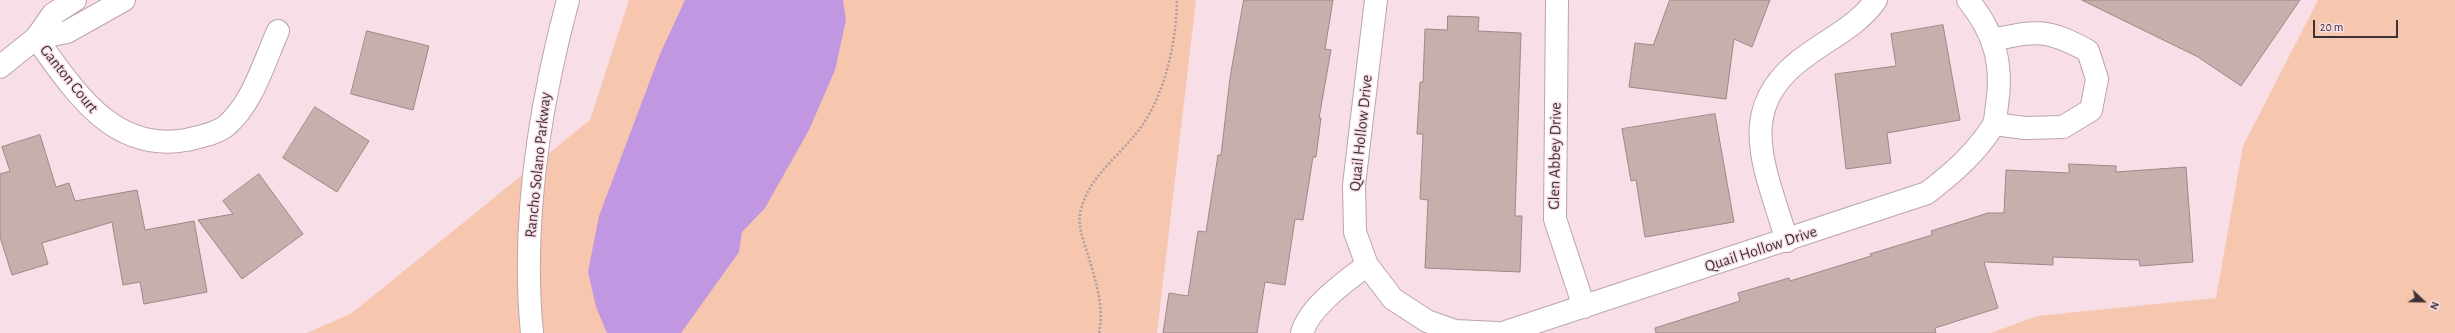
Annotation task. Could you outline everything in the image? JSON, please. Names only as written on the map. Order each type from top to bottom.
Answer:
[{"type":"street","points":[[0,67],[36,38],[53,14],[74,0]]},
{"type":"street","points":[[36,38],[67,32],[124,0]]},
{"type":"street","name":"Rancho Solano Parkway","points":[[532,333],[530,311],[531,210],[544,98],[568,0]]},
{"type":"street","name":"Quail Hollow Drive","points":[[1376,0],[1354,185],[1356,232],[1367,266],[1393,299],[1424,327],[1455,331],[1497,333]]},
{"type":"street","name":"Glen Abbey Drive","points":[[1557,0],[1555,219],[1584,307]]},
{"type":"street","points":[[1787,241],[1760,151],[1760,125],[1769,92],[1784,72],[1866,15],[1876,0]]},
{"type":"street","name":"Quail Hollow Drive","points":[[1502,333],[1787,241],[1927,193],[1964,164],[1994,124],[2000,81],[1993,40],[1979,14],[1968,0]]},
{"type":"street","name":"Ganton Court","points":[[36,38],[66,78],[96,114],[130,136],[167,143],[202,137],[225,126],[246,101],[278,31]]},
{"type":"street","points":[[1993,40],[2029,32],[2061,36],[2088,51],[2098,79],[2091,110],[2063,128],[2025,128],[1994,124]]},
{"type":"street","points":[[1302,333],[1305,322],[1338,287],[1367,266]]},
{"type":"path","points":[[1099,333],[1101,324],[1099,293],[1079,225],[1082,206],[1096,180],[1135,135],[1155,106],[1164,84],[1177,15],[1177,0]]},
{"type":"shaded area","points":[[629,0],[1196,0],[1157,333],[307,333],[352,313],[590,120]]},
{"type":"shaded area","points":[[685,0],[843,0],[846,20],[835,70],[809,130],[765,208],[742,232],[739,252],[681,333],[607,333],[596,307],[588,272],[599,216],[660,54]]},
{"type":"shaded area","points":[[2318,0],[2455,0],[2455,333],[1991,333],[2037,316],[2216,298],[2243,146]]},
{"type":"building","points":[[1244,0],[1333,0],[1325,49],[1331,50],[1319,118],[1321,118],[1316,157],[1313,157],[1303,220],[1295,219],[1285,285],[1265,282],[1257,333],[1163,333],[1169,293],[1188,296],[1198,231],[1206,232],[1218,155],[1221,155],[1230,78]]},
{"type":"building","points":[[1670,0],[1770,0],[1752,47],[1734,39],[1726,99],[1629,87],[1635,43],[1653,45]]},
{"type":"building","points":[[2082,0],[2300,0],[2241,86],[2198,57]]},
{"type":"building","points":[[1448,16],[1479,17],[1478,31],[1521,33],[1515,216],[1522,216],[1520,272],[1425,268],[1428,200],[1420,199],[1423,134],[1417,134],[1420,82],[1423,82],[1425,29],[1447,30]]},
{"type":"building","points":[[1943,25],[1960,120],[1887,133],[1891,163],[1846,169],[1835,74],[1896,66],[1891,34]]},
{"type":"building","points":[[367,31],[429,46],[413,110],[351,94]]},
{"type":"building","points":[[315,107],[369,141],[337,192],[283,158]]},
{"type":"building","points":[[1715,114],[1734,222],[1645,237],[1636,180],[1631,181],[1622,129]]},
{"type":"building","points":[[40,135],[56,187],[69,183],[75,201],[137,190],[145,230],[194,221],[207,292],[144,304],[140,282],[123,285],[112,222],[42,243],[48,264],[12,275],[0,237],[0,174],[10,171],[2,147]]},
{"type":"building","points":[[2069,164],[2116,166],[2116,172],[2186,167],[2193,262],[2140,266],[2139,260],[2053,257],[2053,265],[1984,262],[1998,308],[1935,328],[1936,333],[1656,333],[1655,328],[1740,301],[1738,293],[1789,278],[1790,281],[1871,256],[1870,254],[1932,235],[1931,231],[1988,213],[2004,213],[2006,170],[2069,173]]},
{"type":"building","points":[[259,174],[303,234],[242,279],[198,220],[233,214],[223,201]]}]
